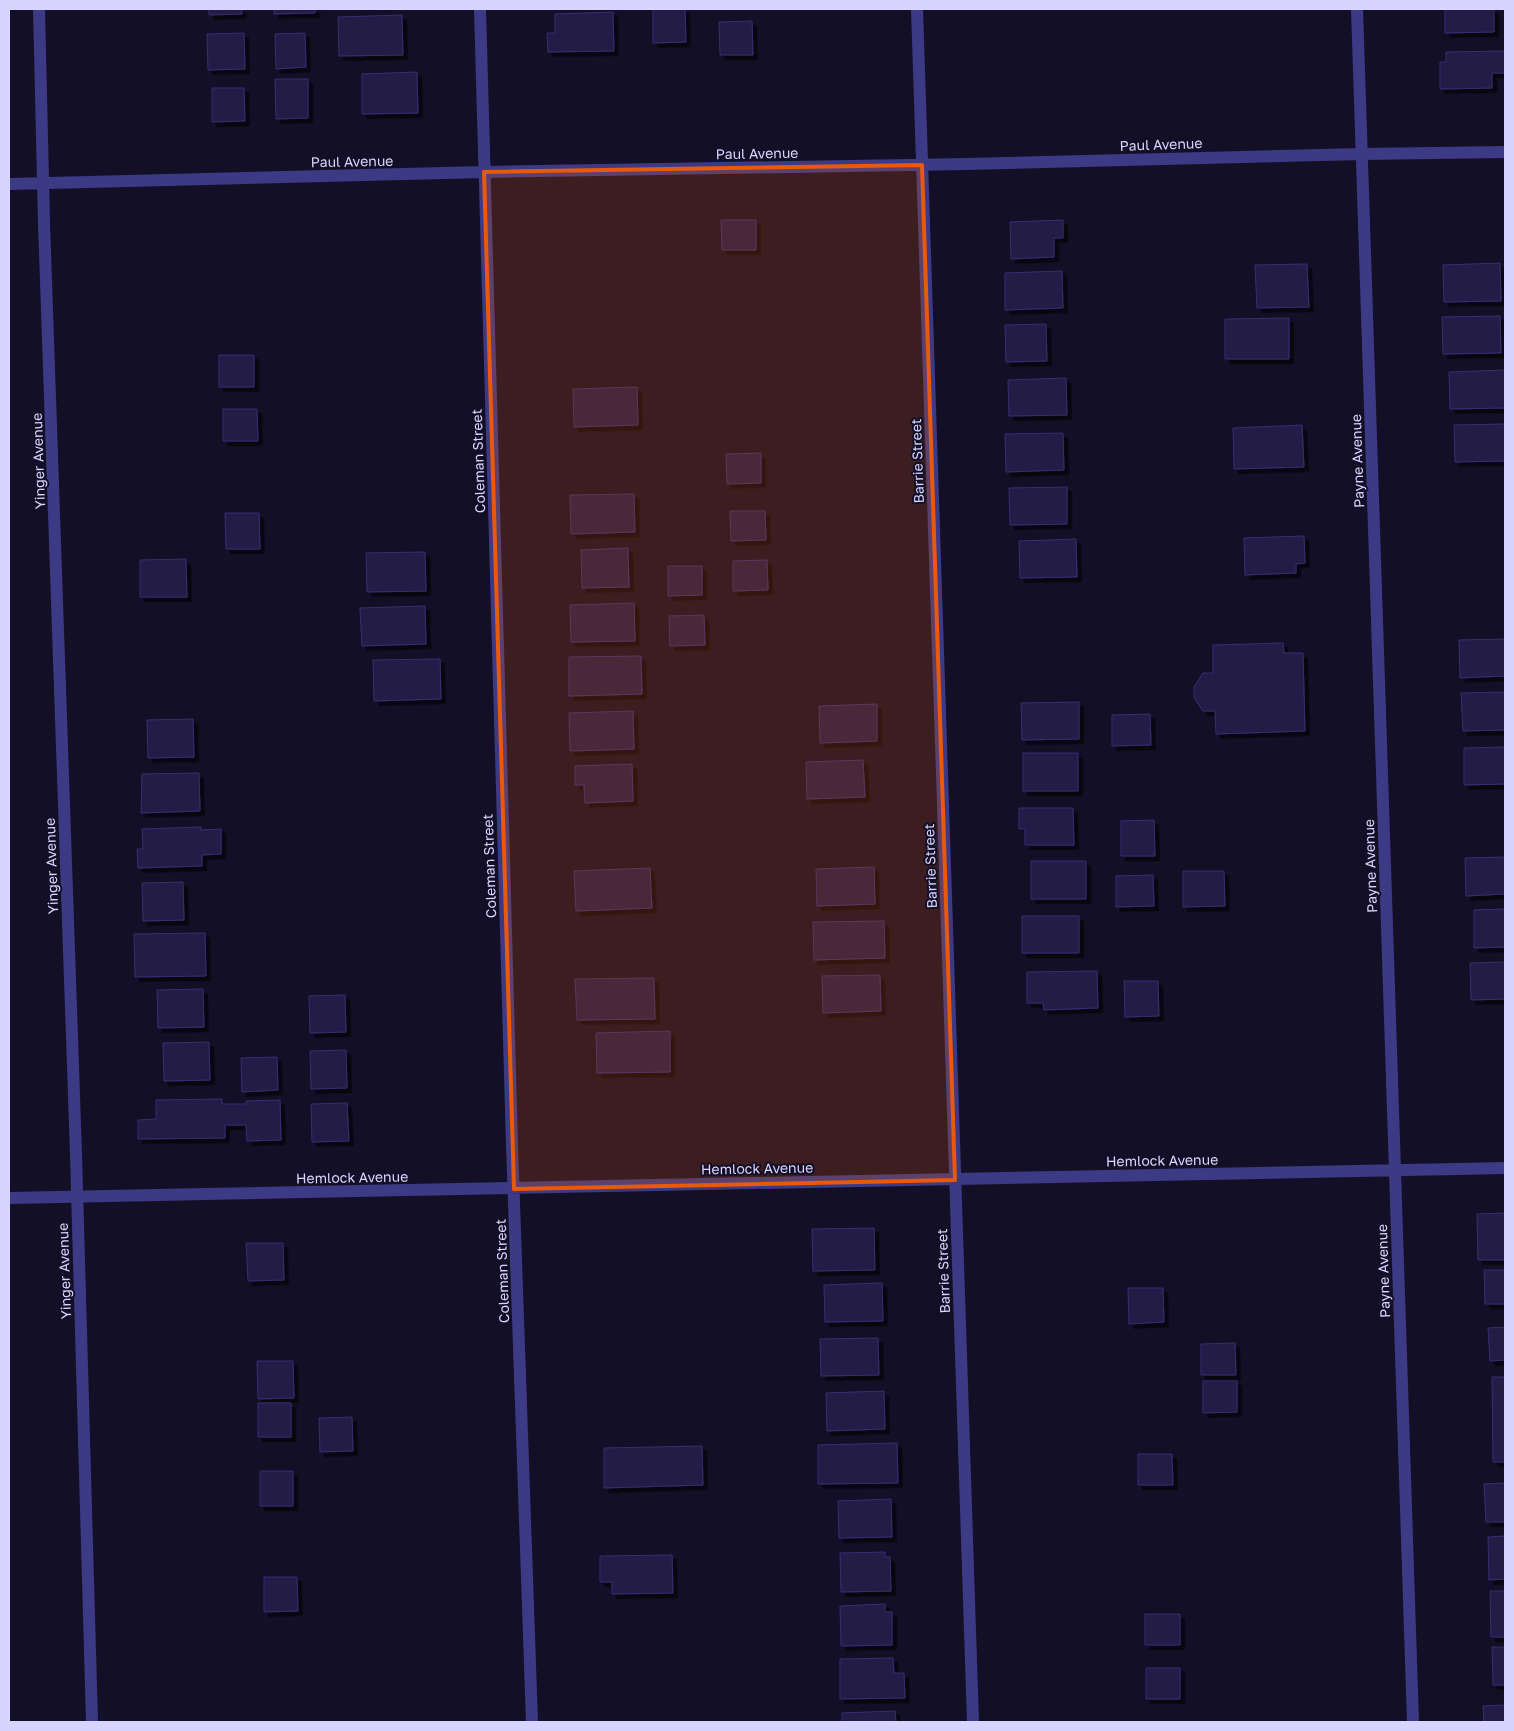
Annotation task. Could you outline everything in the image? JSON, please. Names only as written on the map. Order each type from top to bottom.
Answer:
[{"type":"street","name":"Yinger Avenue","points":[[39,9],[44,223],[77,1197],[92,1722]]},
{"type":"street","name":"Coleman Street","points":[[480,9],[514,1188],[532,1722]]},
{"type":"street","name":"Barrie Street","points":[[917,9],[974,1722]]},
{"type":"street","name":"Payne Avenue","points":[[1357,9],[1413,1722]]},
{"type":"street","name":"Paul Avenue","points":[[9,184],[484,172],[922,165],[1505,152]]},
{"type":"street","name":"Hemlock Avenue","points":[[9,1198],[1505,1168]]},
{"type":"highlighted area","points":[[922,165],[955,1180],[514,1189],[484,172]]},
{"type":"building","points":[[209,9],[242,9],[242,14],[209,15]]},
{"type":"building","points":[[274,9],[315,9],[315,13],[274,14]]},
{"type":"building","points":[[653,9],[685,9],[686,42],[653,43]]},
{"type":"building","points":[[1445,9],[1494,9],[1494,32],[1445,33]]},
{"type":"building","points":[[613,12],[614,51],[548,52],[547,33],[555,33],[555,14]]},
{"type":"building","points":[[402,15],[403,55],[339,56],[338,17]]},
{"type":"building","points":[[752,21],[753,55],[720,55],[719,22]]},
{"type":"building","points":[[244,33],[245,69],[208,70],[207,34]]},
{"type":"building","points":[[305,33],[306,67],[276,69],[275,34]]},
{"type":"building","points":[[1505,51],[1505,73],[1492,73],[1492,88],[1440,89],[1440,62],[1446,62],[1446,52]]},
{"type":"building","points":[[417,72],[418,113],[362,114],[362,74]]},
{"type":"building","points":[[275,79],[308,79],[308,118],[276,119]]},
{"type":"building","points":[[212,88],[244,88],[245,121],[212,122]]},
{"type":"building","points":[[721,220],[756,220],[756,250],[722,250]]},
{"type":"building","points":[[1063,220],[1063,238],[1054,238],[1054,257],[1011,259],[1010,222]]},
{"type":"building","points":[[1500,263],[1501,301],[1444,302],[1443,265]]},
{"type":"building","points":[[1307,264],[1309,307],[1257,308],[1255,265]]},
{"type":"building","points":[[1062,271],[1063,308],[1005,310],[1005,273]]},
{"type":"building","points":[[1500,316],[1501,353],[1443,354],[1442,317]]},
{"type":"building","points":[[1289,318],[1289,359],[1225,359],[1225,319]]},
{"type":"building","points":[[1046,324],[1047,361],[1006,362],[1005,325]]},
{"type":"building","points":[[219,355],[254,355],[254,387],[219,387]]},
{"type":"building","points":[[1505,370],[1505,408],[1450,409],[1449,372]]},
{"type":"building","points":[[1066,378],[1067,415],[1009,416],[1008,380]]},
{"type":"building","points":[[637,387],[638,425],[574,427],[573,389]]},
{"type":"building","points":[[223,409],[257,409],[258,441],[223,441]]},
{"type":"building","points":[[1505,424],[1505,461],[1455,462],[1454,425]]},
{"type":"building","points":[[1302,425],[1304,467],[1234,469],[1233,428]]},
{"type":"building","points":[[1063,433],[1064,470],[1006,472],[1005,434]]},
{"type":"building","points":[[761,453],[761,483],[727,484],[726,454]]},
{"type":"building","points":[[1067,487],[1067,524],[1010,525],[1009,488]]},
{"type":"building","points":[[634,494],[635,532],[571,534],[570,495]]},
{"type":"building","points":[[730,511],[765,511],[766,540],[731,541]]},
{"type":"building","points":[[225,513],[259,513],[260,549],[226,549]]},
{"type":"building","points":[[1304,536],[1305,563],[1296,564],[1296,573],[1245,575],[1244,538]]},
{"type":"building","points":[[1076,539],[1077,577],[1020,578],[1019,541]]},
{"type":"building","points":[[628,548],[629,587],[582,588],[581,550]]},
{"type":"building","points":[[425,552],[426,591],[367,592],[366,553]]},
{"type":"building","points":[[186,559],[187,597],[140,597],[140,560]]},
{"type":"building","points":[[767,560],[768,590],[733,591],[733,561]]},
{"type":"building","points":[[668,566],[702,566],[702,595],[668,596]]},
{"type":"building","points":[[634,603],[635,641],[571,642],[570,605]]},
{"type":"building","points":[[425,606],[426,644],[362,646],[360,608]]},
{"type":"building","points":[[704,615],[705,645],[670,646],[669,616]]},
{"type":"building","points":[[1505,639],[1505,676],[1460,678],[1459,640]]},
{"type":"building","points":[[1283,643],[1284,653],[1303,653],[1305,731],[1216,734],[1215,711],[1203,711],[1194,698],[1194,687],[1203,673],[1213,673],[1213,645]]},
{"type":"building","points":[[641,656],[642,694],[569,696],[569,657]]},
{"type":"building","points":[[440,659],[441,699],[374,701],[373,660]]},
{"type":"building","points":[[1505,692],[1505,730],[1463,731],[1461,693]]},
{"type":"building","points":[[1079,702],[1079,739],[1022,740],[1021,703]]},
{"type":"building","points":[[877,704],[877,741],[820,743],[819,706]]},
{"type":"building","points":[[633,711],[634,749],[570,751],[569,713]]},
{"type":"building","points":[[1150,714],[1151,745],[1112,746],[1112,715]]},
{"type":"building","points":[[193,719],[194,757],[148,758],[147,720]]},
{"type":"building","points":[[1505,747],[1505,784],[1464,785],[1464,748]]},
{"type":"building","points":[[1023,753],[1078,753],[1078,791],[1023,791]]},
{"type":"building","points":[[863,760],[865,797],[807,799],[806,762]]},
{"type":"building","points":[[632,764],[633,801],[585,803],[584,785],[575,785],[575,766]]},
{"type":"building","points":[[199,773],[200,811],[141,813],[142,774]]},
{"type":"building","points":[[1019,808],[1073,808],[1074,845],[1025,845],[1025,829],[1019,829]]},
{"type":"building","points":[[1154,820],[1155,856],[1121,856],[1121,821]]},
{"type":"building","points":[[201,827],[201,830],[221,829],[221,854],[202,855],[202,866],[138,868],[137,849],[143,849],[142,829]]},
{"type":"building","points":[[1505,857],[1505,894],[1466,896],[1465,858]]},
{"type":"building","points":[[1031,861],[1086,861],[1086,899],[1031,899]]},
{"type":"building","points":[[874,867],[875,904],[817,906],[816,869]]},
{"type":"building","points":[[650,868],[652,908],[576,911],[574,871]]},
{"type":"building","points":[[1183,871],[1224,871],[1225,906],[1183,907]]},
{"type":"building","points":[[1153,875],[1154,906],[1116,907],[1116,876]]},
{"type":"building","points":[[183,882],[184,920],[143,921],[142,883]]},
{"type":"building","points":[[1505,909],[1505,947],[1474,948],[1474,910]]},
{"type":"building","points":[[1022,916],[1079,916],[1079,953],[1022,953]]},
{"type":"building","points":[[884,921],[885,958],[814,960],[813,922]]},
{"type":"building","points":[[205,933],[206,976],[135,977],[134,934]]},
{"type":"building","points":[[1505,962],[1505,999],[1471,1000],[1470,963]]},
{"type":"building","points":[[1097,971],[1098,1008],[1044,1010],[1043,1003],[1027,1003],[1027,972]]},
{"type":"building","points":[[880,975],[881,1011],[823,1013],[822,976]]},
{"type":"building","points":[[654,978],[655,1019],[577,1020],[575,979]]},
{"type":"building","points":[[1124,981],[1158,981],[1159,1016],[1125,1017]]},
{"type":"building","points":[[203,989],[204,1027],[158,1028],[157,990]]},
{"type":"building","points":[[345,995],[346,1032],[310,1033],[309,996]]},
{"type":"building","points":[[670,1031],[670,1072],[597,1073],[596,1033]]},
{"type":"building","points":[[209,1042],[210,1080],[164,1081],[163,1043]]},
{"type":"building","points":[[346,1050],[347,1088],[311,1089],[310,1051]]},
{"type":"building","points":[[277,1057],[278,1090],[242,1092],[241,1058]]},
{"type":"building","points":[[222,1099],[222,1104],[246,1104],[246,1101],[280,1100],[281,1140],[247,1141],[246,1125],[225,1125],[225,1138],[138,1139],[138,1120],[156,1119],[156,1100]]},
{"type":"building","points":[[347,1103],[349,1141],[312,1142],[311,1104]]},
{"type":"building","points":[[1505,1213],[1505,1260],[1478,1260],[1477,1214]]},
{"type":"building","points":[[874,1228],[875,1270],[813,1271],[812,1229]]},
{"type":"building","points":[[246,1243],[283,1243],[284,1280],[248,1281]]},
{"type":"building","points":[[1484,1270],[1505,1270],[1505,1304],[1485,1304]]},
{"type":"building","points":[[882,1283],[883,1321],[825,1322],[824,1285]]},
{"type":"building","points":[[1128,1288],[1163,1288],[1164,1322],[1129,1324]]},
{"type":"building","points":[[1505,1327],[1505,1360],[1490,1361],[1488,1328]]},
{"type":"building","points":[[878,1338],[879,1375],[821,1376],[820,1339]]},
{"type":"building","points":[[1235,1343],[1236,1375],[1201,1375],[1201,1344]]},
{"type":"building","points":[[257,1361],[293,1361],[294,1398],[258,1399]]},
{"type":"building","points":[[1492,1377],[1505,1377],[1505,1462],[1493,1462]]},
{"type":"building","points":[[1203,1381],[1237,1381],[1237,1412],[1203,1413]]},
{"type":"building","points":[[884,1391],[885,1429],[827,1431],[826,1393]]},
{"type":"building","points":[[258,1403],[291,1403],[291,1437],[258,1437]]},
{"type":"building","points":[[352,1417],[353,1451],[320,1452],[319,1418]]},
{"type":"building","points":[[897,1443],[898,1483],[818,1484],[818,1445]]},
{"type":"building","points":[[702,1446],[703,1485],[604,1488],[604,1448]]},
{"type":"building","points":[[1138,1454],[1172,1454],[1173,1485],[1138,1485]]},
{"type":"building","points":[[260,1471],[293,1471],[293,1506],[260,1506]]},
{"type":"building","points":[[1505,1483],[1505,1522],[1486,1522],[1484,1484]]},
{"type":"building","points":[[891,1499],[892,1537],[839,1538],[838,1501]]},
{"type":"building","points":[[1505,1536],[1505,1579],[1489,1580],[1488,1537]]},
{"type":"building","points":[[885,1552],[885,1557],[890,1557],[891,1591],[841,1592],[840,1553]]},
{"type":"building","points":[[672,1555],[673,1593],[612,1594],[612,1582],[600,1582],[600,1556]]},
{"type":"building","points":[[264,1577],[297,1577],[298,1611],[264,1612]]},
{"type":"building","points":[[1490,1591],[1505,1591],[1505,1637],[1491,1637]]},
{"type":"building","points":[[885,1604],[885,1612],[892,1612],[892,1645],[841,1646],[840,1606]]},
{"type":"building","points":[[1145,1614],[1180,1614],[1180,1645],[1145,1645]]},
{"type":"building","points":[[1492,1647],[1505,1647],[1505,1685],[1493,1685]]},
{"type":"building","points":[[893,1658],[894,1673],[904,1673],[905,1698],[840,1699],[840,1659]]},
{"type":"building","points":[[1146,1668],[1180,1668],[1180,1699],[1146,1699]]},
{"type":"building","points":[[1505,1705],[1505,1722],[1484,1722],[1483,1706]]},
{"type":"building","points":[[895,1711],[896,1722],[842,1722],[842,1713]]}]
